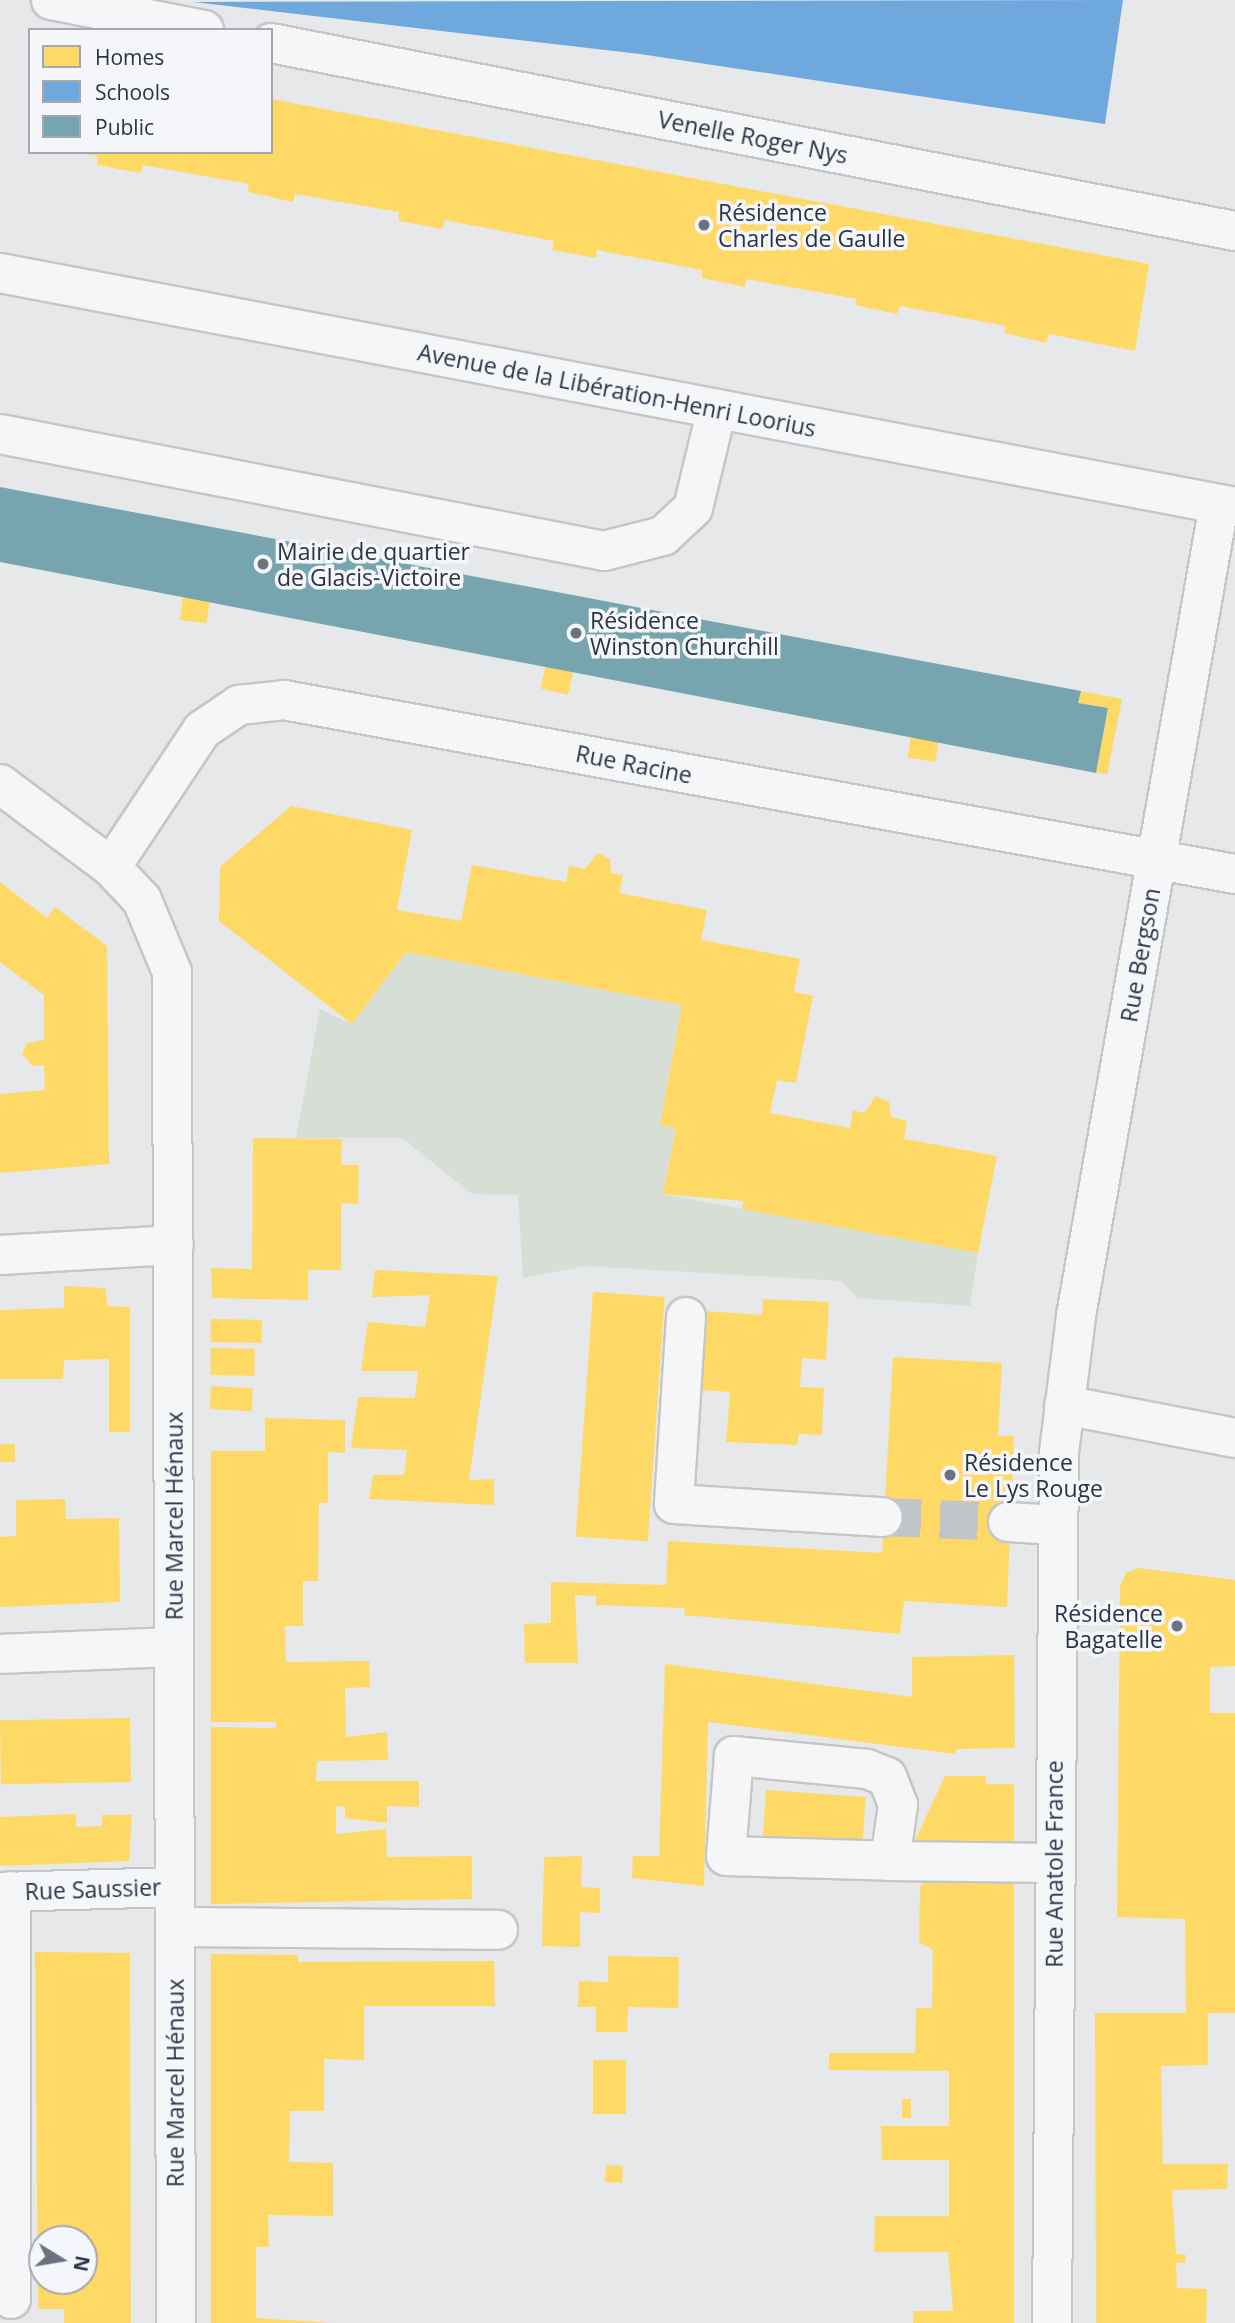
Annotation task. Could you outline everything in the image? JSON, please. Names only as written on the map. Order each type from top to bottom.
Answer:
[{"type":"street","points":[[51,0],[194,28]]},
{"type":"street","name":"Venelle Roger Nys","points":[[273,43],[1235,231]]},
{"type":"street","name":"Avenue de la Libération-Henri Loorius","points":[[0,273],[1227,506]]},
{"type":"street","points":[[0,434],[604,551],[663,536],[687,516],[703,488],[717,409]]},
{"type":"street","name":"Rue Bergson","points":[[1064,1405],[1157,859],[1227,506]]},
{"type":"street","name":"Rue Racine","points":[[111,867],[202,730],[221,715],[263,700],[310,703],[1235,873]]},
{"type":"street","name":"Rue Marcel Hénaux","points":[[0,783],[111,867],[155,919],[172,972],[176,2323]]},
{"type":"street","points":[[0,1255],[174,1245]]},
{"type":"street","points":[[686,1317],[674,1504],[883,1517]]},
{"type":"street","points":[[1064,1405],[1235,1438]]},
{"type":"street","name":"Rue Anatole France","points":[[1052,2323],[1057,1525],[1064,1405]]},
{"type":"street","points":[[1008,1522],[1057,1525]]},
{"type":"street","points":[[0,1654],[174,1647]]},
{"type":"street","points":[[890,1861],[898,1805],[887,1777],[867,1769],[734,1756],[726,1856],[890,1861],[1054,1863]]},
{"type":"street","name":"Rue Saussier","points":[[11,2299],[5,1891],[175,1887]]},
{"type":"street","points":[[175,1927],[498,1930]]},
{"type":"shaded area","points":[[406,952],[682,1005],[660,1124],[676,1128],[663,1194],[978,1253],[970,1306],[858,1298],[842,1281],[586,1266],[523,1278],[518,1195],[472,1194],[402,1138],[296,1138],[320,1009],[352,1024]]},
{"type":"building: Homes","name":"Résidence Charles de Gaulle","points":[[273,99],[1149,264],[1135,351],[1049,334],[1046,343],[1004,333],[1006,326],[900,306],[897,314],[855,305],[857,299],[746,279],[745,287],[702,278],[702,270],[597,250],[596,258],[552,250],[554,241],[444,220],[443,229],[399,221],[399,212],[295,194],[293,202],[248,192],[249,184],[143,165],[141,173],[97,165],[98,156],[85,154],[273,154]]},
{"type":"building: Homes","points":[[183,597],[210,601],[207,624],[180,620]]},
{"type":"building: Homes","points":[[546,665],[573,671],[568,695],[541,688]]},
{"type":"building: Homes","points":[[1081,691],[1122,699],[1107,774],[1096,773],[1108,708],[1078,703]]},
{"type":"building: Homes","points":[[911,735],[939,739],[936,762],[908,758]]},
{"type":"building: Homes","points":[[291,806],[412,830],[397,910],[461,921],[472,865],[566,882],[569,866],[585,869],[598,853],[610,859],[611,873],[623,875],[619,893],[707,910],[701,940],[800,959],[794,992],[813,996],[796,1083],[777,1080],[770,1113],[850,1128],[853,1110],[864,1113],[876,1096],[889,1102],[891,1117],[907,1121],[904,1139],[997,1156],[978,1253],[742,1209],[744,1201],[663,1194],[676,1128],[660,1125],[682,1005],[406,952],[352,1024],[219,921],[220,867]]},
{"type":"building: Homes","points":[[0,882],[47,918],[55,907],[107,946],[109,1164],[0,1173],[0,1094],[45,1090],[44,1065],[33,1066],[22,1054],[27,1043],[44,1040],[44,995],[0,962]]},
{"type":"building: Homes","points":[[253,1138],[342,1139],[341,1165],[359,1165],[358,1204],[341,1203],[341,1270],[308,1270],[308,1300],[212,1298],[211,1268],[252,1269]]},
{"type":"building: Homes","points":[[375,1270],[498,1276],[469,1480],[494,1479],[494,1505],[369,1499],[373,1475],[404,1475],[407,1450],[351,1448],[358,1397],[415,1398],[418,1371],[361,1371],[368,1322],[425,1327],[430,1295],[372,1297]]},
{"type":"building: Homes","points":[[64,1286],[105,1288],[108,1306],[130,1307],[130,1432],[109,1432],[109,1359],[64,1360],[63,1379],[0,1379],[0,1310],[64,1308]]},
{"type":"building: Homes","points":[[593,1292],[665,1297],[648,1541],[576,1536]]},
{"type":"building: Homes","points":[[763,1299],[829,1302],[826,1360],[802,1358],[800,1387],[824,1388],[822,1435],[799,1434],[797,1445],[726,1442],[730,1392],[701,1390],[705,1311],[762,1315]]},
{"type":"building: Homes","points":[[211,1319],[262,1320],[262,1343],[211,1342]]},
{"type":"building: Homes","points":[[211,1348],[255,1349],[255,1376],[211,1375]]},
{"type":"building: Homes","points":[[893,1357],[1002,1363],[998,1436],[1014,1436],[1007,1607],[904,1601],[900,1634],[684,1615],[685,1608],[596,1605],[596,1596],[575,1595],[578,1663],[525,1663],[524,1624],[551,1623],[551,1582],[666,1585],[668,1541],[882,1553]]},
{"type":"building: Homes","points":[[211,1386],[253,1388],[252,1411],[210,1409]]},
{"type":"building: Homes","points":[[265,1418],[345,1420],[345,1453],[328,1452],[328,1503],[319,1503],[318,1581],[303,1581],[303,1626],[285,1626],[286,1662],[369,1661],[370,1687],[345,1688],[346,1737],[387,1732],[388,1760],[317,1761],[316,1781],[419,1781],[419,1807],[387,1806],[387,1823],[345,1818],[345,1807],[336,1806],[336,1834],[386,1829],[387,1857],[472,1856],[472,1899],[211,1904],[211,1727],[276,1728],[276,1722],[211,1722],[211,1451],[265,1451]]},
{"type":"building: Homes","points":[[0,1444],[15,1444],[15,1462],[0,1462]]},
{"type":"building: Homes","points":[[65,1499],[66,1519],[119,1518],[120,1602],[0,1607],[0,1537],[16,1536],[16,1500]]},
{"type":"building: Homes","points":[[1138,1568],[1235,1580],[1235,1666],[1210,1667],[1210,1713],[1235,1713],[1235,2013],[1208,2013],[1208,2065],[1161,2066],[1163,2164],[1228,2164],[1227,2189],[1172,2190],[1176,2254],[1186,2255],[1185,2263],[1176,2263],[1177,2288],[1207,2289],[1206,2323],[1096,2323],[1095,2013],[1186,2013],[1185,1919],[1117,1917],[1120,1586],[1126,1573]]},
{"type":"building: Homes","points":[[1014,1655],[1015,1748],[957,1749],[955,1754],[708,1722],[704,1886],[632,1878],[633,1856],[659,1856],[665,1664],[912,1697],[912,1657]]},
{"type":"building: Homes","points":[[130,1718],[131,1782],[1,1784],[0,1720]]},
{"type":"building: Homes","points":[[945,1776],[986,1776],[986,1784],[1014,1784],[1014,1848],[912,1847]]},
{"type":"building: Homes","points":[[766,1790],[866,1797],[862,1846],[763,1839]]},
{"type":"building: Homes","points":[[76,1814],[76,1827],[102,1826],[102,1815],[132,1815],[129,1861],[0,1866],[0,1817]]},
{"type":"building: Homes","points":[[582,1856],[581,1887],[600,1888],[600,1913],[580,1912],[580,1947],[542,1946],[544,1857]]},
{"type":"building: Homes","points":[[927,1879],[1014,1879],[1014,2323],[913,2323],[914,2311],[953,2311],[948,2252],[874,2252],[875,2216],[949,2216],[949,2160],[882,2160],[881,2126],[949,2126],[949,2071],[829,2070],[829,2053],[915,2053],[916,2008],[932,2008],[933,1950],[919,1942],[920,1887]]},
{"type":"building: Homes","points":[[35,1952],[130,1953],[131,2323],[64,2323],[64,2309],[38,2309],[38,2295],[98,2295],[98,2225],[37,2225]]},
{"type":"building: Homes","points":[[211,1954],[298,1955],[298,1962],[494,1961],[495,2006],[364,2006],[364,2060],[324,2059],[324,2111],[290,2111],[289,2162],[333,2163],[333,2216],[268,2215],[269,2247],[256,2247],[256,2318],[331,2323],[211,2323]]},
{"type":"building: Homes","points":[[608,1956],[679,1957],[678,2008],[628,2007],[627,2032],[596,2032],[596,2007],[578,2007],[579,1981],[608,1982]]},
{"type":"building: Homes","points":[[593,2060],[626,2060],[626,2114],[593,2114]]},
{"type":"building: Homes","points":[[902,2099],[911,2099],[911,2118],[902,2118]]},
{"type":"building: Homes","points":[[606,2165],[623,2166],[622,2183],[605,2182]]},
{"type":"building: Schools","points":[[1123,0],[1105,124],[640,54],[193,2]]},
{"type":"building: Public","name":"Résidence Winston Churchill","points":[[0,487],[1081,691],[1078,703],[1108,708],[1096,773],[0,562]]},
{"type":"tunnel","points":[[883,1517],[1008,1522]]},
{"type":"place","name":"Résidence Charles de Gaulle","points":[[704,225]]},
{"type":"place","name":"Mairie de quartier de Glacis-Victoire","points":[[263,564]]},
{"type":"place","name":"Résidence Winston Churchill","points":[[576,633]]},
{"type":"place","name":"Résidence Le Lys Rouge","points":[[950,1475]]},
{"type":"place","name":"Résidence Bagatelle","points":[[1177,1626]]}]
